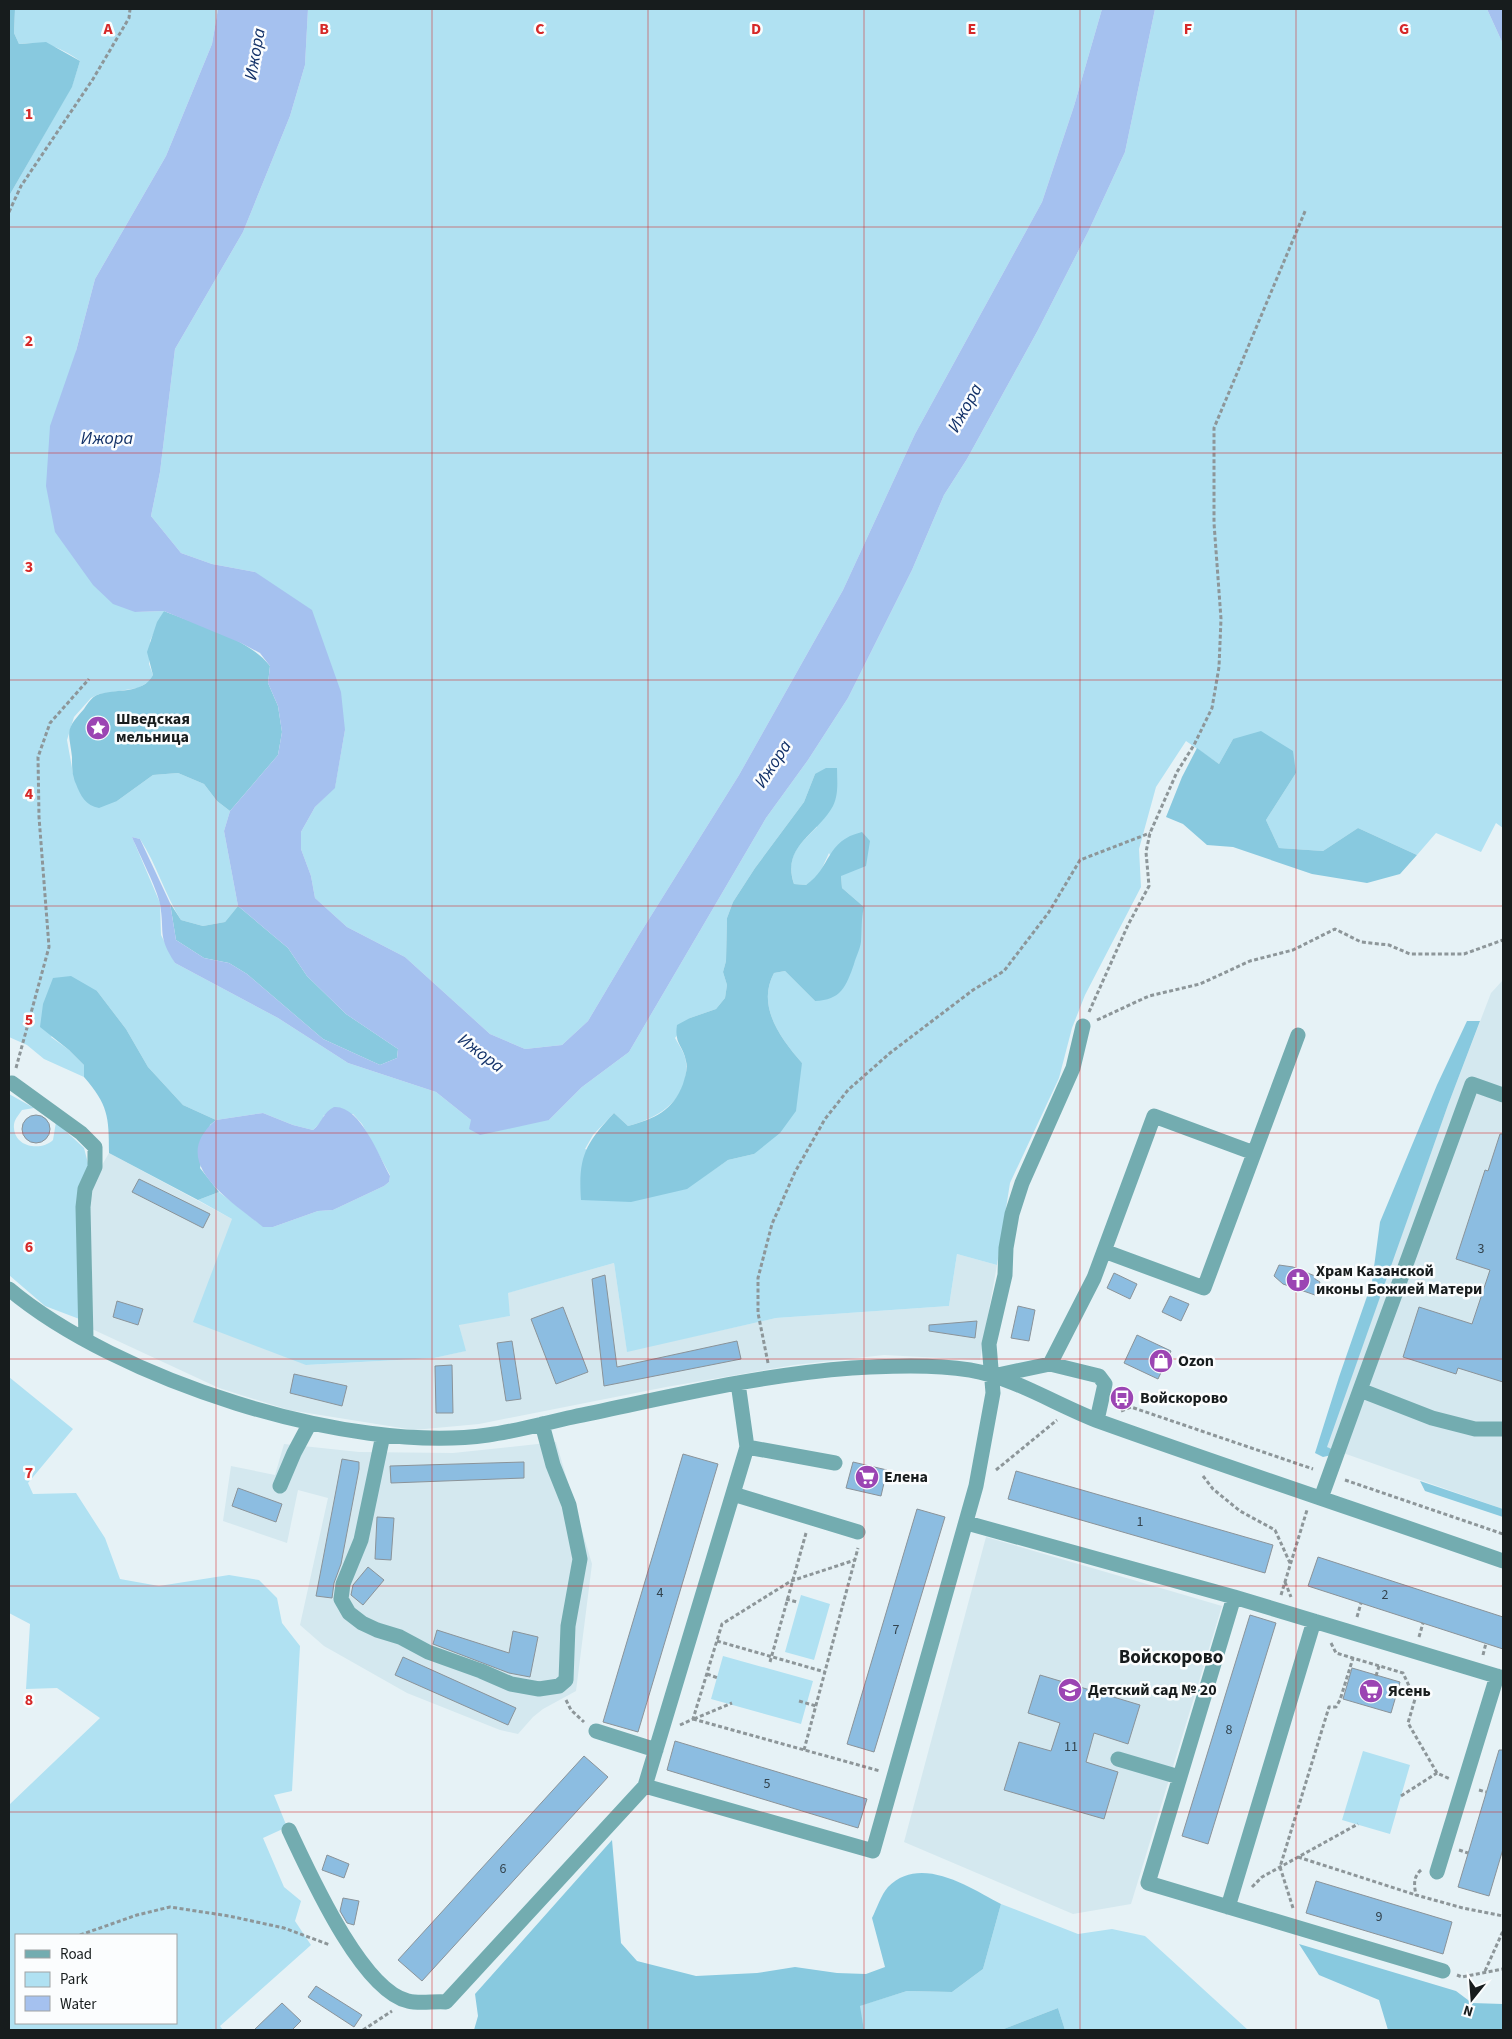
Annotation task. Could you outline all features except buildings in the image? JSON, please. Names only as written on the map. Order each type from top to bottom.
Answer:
[{"type":"street","points":[[645,1786],[873,1851],[976,1486],[993,1392],[990,1344],[1005,1275],[1006,1248],[1012,1214],[1022,1183],[1072,1068],[1083,1026]]},
{"type":"street","points":[[1104,1251],[1204,1288],[1298,1034]]},
{"type":"street","points":[[12,1083],[80,1132],[95,1147],[95,1167],[86,1189],[83,1207],[86,1339]]},
{"type":"street","points":[[1316,1496],[1330,1474],[1472,1084],[1503,1095]]},
{"type":"street","points":[[1050,1364],[1094,1278],[1154,1116],[1254,1153]]},
{"type":"street","points":[[9,1290],[37,1313],[86,1339],[139,1366],[204,1392],[262,1411],[310,1423],[431,1439],[488,1435],[738,1383],[812,1371],[892,1366],[968,1370],[993,1376],[1097,1420],[1503,1561]]},
{"type":"street","points":[[993,1376],[1050,1364],[1099,1376],[1105,1384],[1097,1420]]},
{"type":"street","points":[[289,1830],[330,1914],[378,1983],[407,2001],[446,2002],[645,1786],[747,1447],[738,1383]]},
{"type":"street","points":[[1360,1390],[1432,1418],[1475,1429],[1503,1429]]},
{"type":"street","points":[[280,1486],[294,1453],[310,1423]]},
{"type":"street","points":[[384,1434],[361,1540],[343,1584],[341,1599],[349,1612],[362,1624],[400,1637],[428,1652],[482,1670],[512,1684],[539,1690],[558,1686],[566,1680],[568,1626],[580,1559],[569,1505],[553,1465],[542,1424]]},
{"type":"street","points":[[747,1447],[835,1463]]},
{"type":"street","points":[[734,1494],[858,1532]]},
{"type":"street","points":[[967,1523],[1234,1597],[1500,1677],[1439,1867]]},
{"type":"street","points":[[1234,1597],[1148,1883],[1443,1972]]},
{"type":"street","points":[[1230,1908],[1317,1622]]},
{"type":"street","points":[[596,1731],[656,1750]]},
{"type":"street","points":[[1118,1759],[1179,1777]]},
{"type":"path","points":[[9,212],[22,186],[93,80],[129,18],[130,9]]},
{"type":"path","points":[[1083,1026],[1128,925],[1149,886],[1146,852],[1150,832],[1177,772],[1194,745],[1212,708],[1219,667],[1221,619],[1214,523],[1214,428],[1306,209]]},
{"type":"path","points":[[12,1083],[49,947],[39,817],[38,757],[50,723],[89,679]]},
{"type":"path","points":[[770,1378],[758,1313],[758,1278],[772,1224],[795,1172],[825,1119],[848,1090],[890,1052],[974,990],[1004,971],[1049,912],[1080,860],[1150,832]]},
{"type":"path","points":[[1083,1026],[1149,996],[1200,984],[1250,961],[1293,950],[1335,929],[1361,942],[1389,945],[1410,954],[1464,954],[1503,940]]},
{"type":"path","points":[[1097,1420],[1131,1407],[1503,1534]]},
{"type":"path","points":[[976,1486],[1060,1418]]},
{"type":"path","points":[[1180,1449],[1213,1489],[1240,1511],[1275,1530],[1290,1563]]},
{"type":"path","points":[[1276,1610],[1290,1563],[1316,1496]]},
{"type":"path","points":[[770,1662],[791,1581],[811,1517]]},
{"type":"path","points":[[804,1750],[860,1540],[858,1532]]},
{"type":"path","points":[[693,1719],[722,1624],[791,1581],[855,1560]]},
{"type":"path","points":[[786,1599],[797,1602]]},
{"type":"path","points":[[1317,1622],[1336,1653],[1403,1673],[1415,1699],[1408,1724],[1437,1773],[1464,1785]]},
{"type":"path","points":[[717,1641],[825,1672]]},
{"type":"path","points":[[1299,1928],[1280,1867],[1328,1707],[1336,1707],[1340,1700],[1353,1658]]},
{"type":"path","points":[[1376,1676],[1379,1666]]},
{"type":"path","points":[[707,1674],[718,1678]]},
{"type":"path","points":[[558,1686],[571,1710],[596,1731]]},
{"type":"path","points":[[799,1701],[816,1706]]},
{"type":"path","points":[[661,1734],[732,1703]]},
{"type":"path","points":[[693,1719],[895,1776]]},
{"type":"path","points":[[1401,1796],[1437,1773]]},
{"type":"path","points":[[1230,1908],[1262,1877],[1358,1824]]},
{"type":"path","points":[[1298,1857],[1462,1908],[1503,1916]]},
{"type":"path","points":[[1416,1894],[1414,1885],[1417,1873],[1423,1868],[1439,1867]]},
{"type":"path","points":[[83,1934],[138,1914],[170,1908],[229,1916],[284,1928],[355,1952]]},
{"type":"path","points":[[1485,1971],[1503,1930]]},
{"type":"path","points":[[1462,1976],[1503,1969]]},
{"type":"path","points":[[363,2030],[407,2001]]},
{"type":"shaded area","points":[[9,9],[15,9],[14,33],[19,44],[46,42],[80,61],[72,87],[9,196]]},
{"type":"shaded area","points":[[164,611],[236,640],[261,656],[270,666],[268,683],[278,706],[282,732],[278,755],[230,811],[217,801],[204,784],[178,773],[153,775],[117,801],[99,808],[90,805],[84,799],[75,781],[69,736],[73,722],[95,696],[143,686],[153,675],[147,652],[157,622]]},
{"type":"shaded area","points":[[1261,731],[1293,751],[1296,773],[1266,820],[1279,848],[1323,851],[1358,828],[1417,855],[1400,874],[1367,883],[1312,874],[1233,847],[1207,845],[1183,824],[1166,817],[1182,777],[1197,748],[1219,764],[1233,739]]},
{"type":"shaded area","points":[[826,768],[837,768],[835,801],[826,816],[796,850],[792,860],[791,871],[794,884],[806,885],[821,870],[835,848],[850,836],[862,832],[870,841],[866,866],[841,876],[842,888],[864,907],[860,945],[845,986],[837,995],[831,998],[815,1001],[785,971],[774,973],[769,985],[769,1010],[773,1021],[779,1033],[802,1063],[796,1111],[780,1133],[754,1154],[728,1160],[687,1189],[631,1202],[581,1200],[582,1162],[590,1143],[614,1113],[628,1126],[654,1117],[668,1107],[679,1093],[687,1067],[685,1056],[678,1041],[677,1025],[690,1018],[716,1009],[725,998],[727,985],[723,972],[726,961],[727,918],[733,902],[755,868],[804,802],[815,774]]},
{"type":"shaded area","points":[[170,903],[181,920],[203,926],[225,922],[238,906],[288,948],[307,976],[346,1014],[398,1049],[397,1058],[380,1065],[323,1039],[247,974],[229,963],[204,958],[176,940]]},
{"type":"shaded area","points":[[71,976],[97,991],[126,1029],[148,1067],[183,1105],[216,1120],[210,1125],[200,1168],[219,1192],[198,1200],[109,1153],[106,1112],[98,1095],[84,1077],[84,1065],[69,1050],[40,1027],[43,1004],[53,978]]},
{"type":"shaded area","points":[[1503,980],[1503,1509],[1326,1447],[1448,1105],[1491,993]]},
{"type":"shaded area","points":[[1467,1021],[1480,1021],[1448,1105],[1327,1447],[1334,1450],[1332,1455],[1323,1457],[1315,1453],[1372,1282],[1380,1222],[1437,1085]]},
{"type":"shaded area","points":[[109,1153],[232,1219],[307,1365],[434,1358],[465,1351],[459,1324],[510,1316],[507,1293],[614,1263],[627,1351],[776,1318],[949,1306],[957,1254],[997,1265],[980,1360],[884,1355],[794,1365],[666,1387],[479,1424],[414,1430],[289,1410],[219,1388],[92,1329],[90,1197],[98,1172]]},
{"type":"shaded area","points":[[556,1442],[592,1564],[576,1691],[543,1709],[518,1734],[500,1730],[407,1693],[324,1646],[300,1625],[328,1498],[298,1490],[287,1543],[223,1521],[231,1466],[275,1475],[284,1444],[359,1452],[453,1453]]},
{"type":"shaded area","points":[[1420,1481],[1503,1509],[1503,1517],[1425,1491]]},
{"type":"shaded area","name":"Детский сад № 20","points":[[986,1537],[1222,1606],[1131,1904],[1073,1914],[904,1842]]},
{"type":"shaded area","points":[[612,1840],[621,1943],[637,1961],[696,1976],[757,1973],[795,1967],[837,1973],[866,1974],[885,1967],[872,1918],[888,1887],[901,1878],[915,1873],[945,1877],[1001,1904],[983,1969],[952,1992],[907,1991],[860,2006],[864,2030],[474,2030],[478,2016],[475,1994]]},
{"type":"shaded area","points":[[1299,1944],[1456,1991],[1472,2003],[1503,2004],[1503,2030],[1388,2030],[1379,2000],[1319,1975]]},
{"type":"shaded area","points":[[1058,2008],[1065,2030],[1001,2030]]},
{"type":"green space","points":[[15,9],[218,9],[212,44],[166,156],[95,279],[76,351],[135,612],[164,611],[150,641],[149,664],[153,675],[150,681],[138,688],[99,694],[91,698],[74,717],[67,740],[74,779],[117,801],[153,775],[178,773],[204,784],[217,801],[230,811],[224,831],[238,906],[225,922],[203,926],[181,920],[146,849],[140,839],[132,837],[160,903],[161,935],[175,963],[278,1018],[348,1063],[436,1092],[471,1120],[549,1120],[582,1087],[629,1052],[766,818],[808,760],[848,698],[912,570],[944,495],[967,459],[1038,330],[1089,230],[1125,152],[1155,9],[1487,9],[1503,44],[1503,828],[1496,823],[1481,852],[1436,833],[1417,855],[1358,828],[1323,851],[1279,848],[1266,820],[1296,773],[1233,739],[1219,764],[1186,741],[1156,787],[1139,849],[1141,887],[1085,995],[1072,1028],[1059,1078],[1010,1183],[997,1265],[957,1254],[949,1306],[776,1318],[627,1352],[614,1263],[508,1293],[510,1316],[459,1325],[466,1351],[434,1358],[306,1365],[193,1322],[232,1219],[198,1200],[219,1192],[264,1227],[273,1227],[318,1211],[333,1210],[384,1186],[389,1182],[390,1175],[362,1124],[353,1114],[324,1115],[322,1121],[313,1130],[293,1125],[263,1113],[216,1120],[183,1105],[148,1067],[126,1029],[97,991],[51,1037],[69,1050],[84,1065],[84,1077],[44,1059],[27,1045],[9,1037],[9,196],[72,86],[80,61],[59,48],[36,43],[19,44],[14,33]],"holes":[[[815,774],[817,827],[795,852],[791,866],[794,884],[806,885],[818,877],[829,853],[841,876],[842,888],[864,907],[861,918],[861,942],[815,1001],[785,971],[774,973],[769,985],[769,1010],[779,1033],[802,1063],[754,1154],[728,1160],[687,1188],[585,1149],[593,1135],[614,1113],[628,1126],[650,1118],[677,1097],[686,1076],[686,1060],[675,1038],[690,1018],[716,1009],[725,998],[727,985],[723,972],[726,961],[727,918],[733,902],[755,868],[804,802]]]},
{"type":"green space","points":[[308,9],[1102,9],[1074,106],[1042,202],[915,434],[843,590],[739,775],[639,935],[588,1021],[562,1045],[525,1049],[490,1034],[405,957],[347,927],[315,898],[311,876],[301,849],[301,832],[315,807],[335,787],[345,730],[255,572],[212,564],[181,553],[151,516],[160,472],[175,349],[243,232],[290,116],[305,65]]},
{"type":"green space","points":[[9,1094],[34,1108],[22,1110],[14,1123],[19,1140],[30,1146],[42,1146],[53,1140],[56,1122],[84,1148],[89,1167],[82,1320],[45,1306],[9,1275]]},
{"type":"green space","points":[[9,1377],[73,1429],[28,1483],[33,1494],[76,1493],[105,1538],[120,1579],[159,1586],[229,1575],[259,1580],[277,1598],[282,1623],[300,1646],[292,1791],[274,1795],[287,1827],[263,1838],[284,1887],[301,1901],[295,1921],[311,1945],[220,2026],[223,2030],[9,2030],[9,1805],[100,1718],[57,1688],[26,1689],[30,1624],[9,1613]]},
{"type":"green space","points":[[801,1595],[830,1604],[814,1660],[785,1652]]},
{"type":"green space","points":[[723,1656],[813,1681],[801,1724],[711,1699]]},
{"type":"green space","points":[[1363,1751],[1410,1765],[1390,1834],[1342,1820]]},
{"type":"green space","points":[[1001,1904],[1078,1934],[1112,1929],[1145,1936],[1248,2030],[1065,2030],[1058,2008],[1001,2030],[864,2030],[859,2006],[907,1991],[952,1992],[983,1969]]},
{"type":"water","name":"Ижора","points":[[218,9],[308,9],[305,65],[290,116],[243,232],[175,349],[160,472],[151,516],[181,553],[212,564],[255,572],[312,610],[341,692],[345,730],[335,788],[315,807],[301,832],[301,849],[311,876],[315,898],[347,927],[405,957],[490,1034],[525,1049],[562,1045],[588,1021],[639,935],[739,775],[843,590],[915,434],[1042,202],[1074,106],[1102,9],[1155,9],[1125,152],[1089,230],[1038,330],[967,459],[944,495],[912,570],[848,698],[808,760],[766,818],[629,1052],[582,1087],[549,1120],[480,1135],[469,1129],[471,1120],[436,1092],[348,1063],[278,1018],[175,963],[169,954],[164,940],[158,897],[132,837],[140,839],[170,903],[176,940],[204,958],[229,963],[247,974],[323,1039],[380,1065],[397,1058],[398,1049],[346,1014],[307,976],[288,948],[238,906],[224,831],[230,811],[278,755],[282,732],[278,706],[268,683],[270,666],[260,653],[241,643],[164,611],[135,612],[113,604],[93,585],[55,532],[46,486],[50,426],[76,351],[95,279],[166,156],[212,44]]},
{"type":"water","points":[[1487,9],[1503,9],[1503,44]]},
{"type":"water","points":[[334,1107],[352,1114],[360,1123],[368,1133],[390,1176],[389,1182],[384,1186],[333,1210],[318,1211],[273,1227],[263,1227],[221,1193],[209,1180],[201,1166],[198,1151],[202,1136],[216,1120],[263,1113],[293,1125],[313,1130],[327,1112]]},
{"type":"place","name":"Шведская мельница","points":[[98,728]]},
{"type":"place","name":"Храм Казанской иконы Божией Матери","points":[[1298,1280]]},
{"type":"place","name":"Ozon","points":[[1161,1361]]},
{"type":"place","name":"Войскорово","points":[[1122,1398]]},
{"type":"place","name":"Елена","points":[[867,1477]]},
{"type":"place","name":"Детский сад № 20","points":[[1070,1690]]},
{"type":"place","name":"Ясень","points":[[1371,1691]]},
{"type":"district","name":"Войскорово","points":[[1171,1657]]}]
